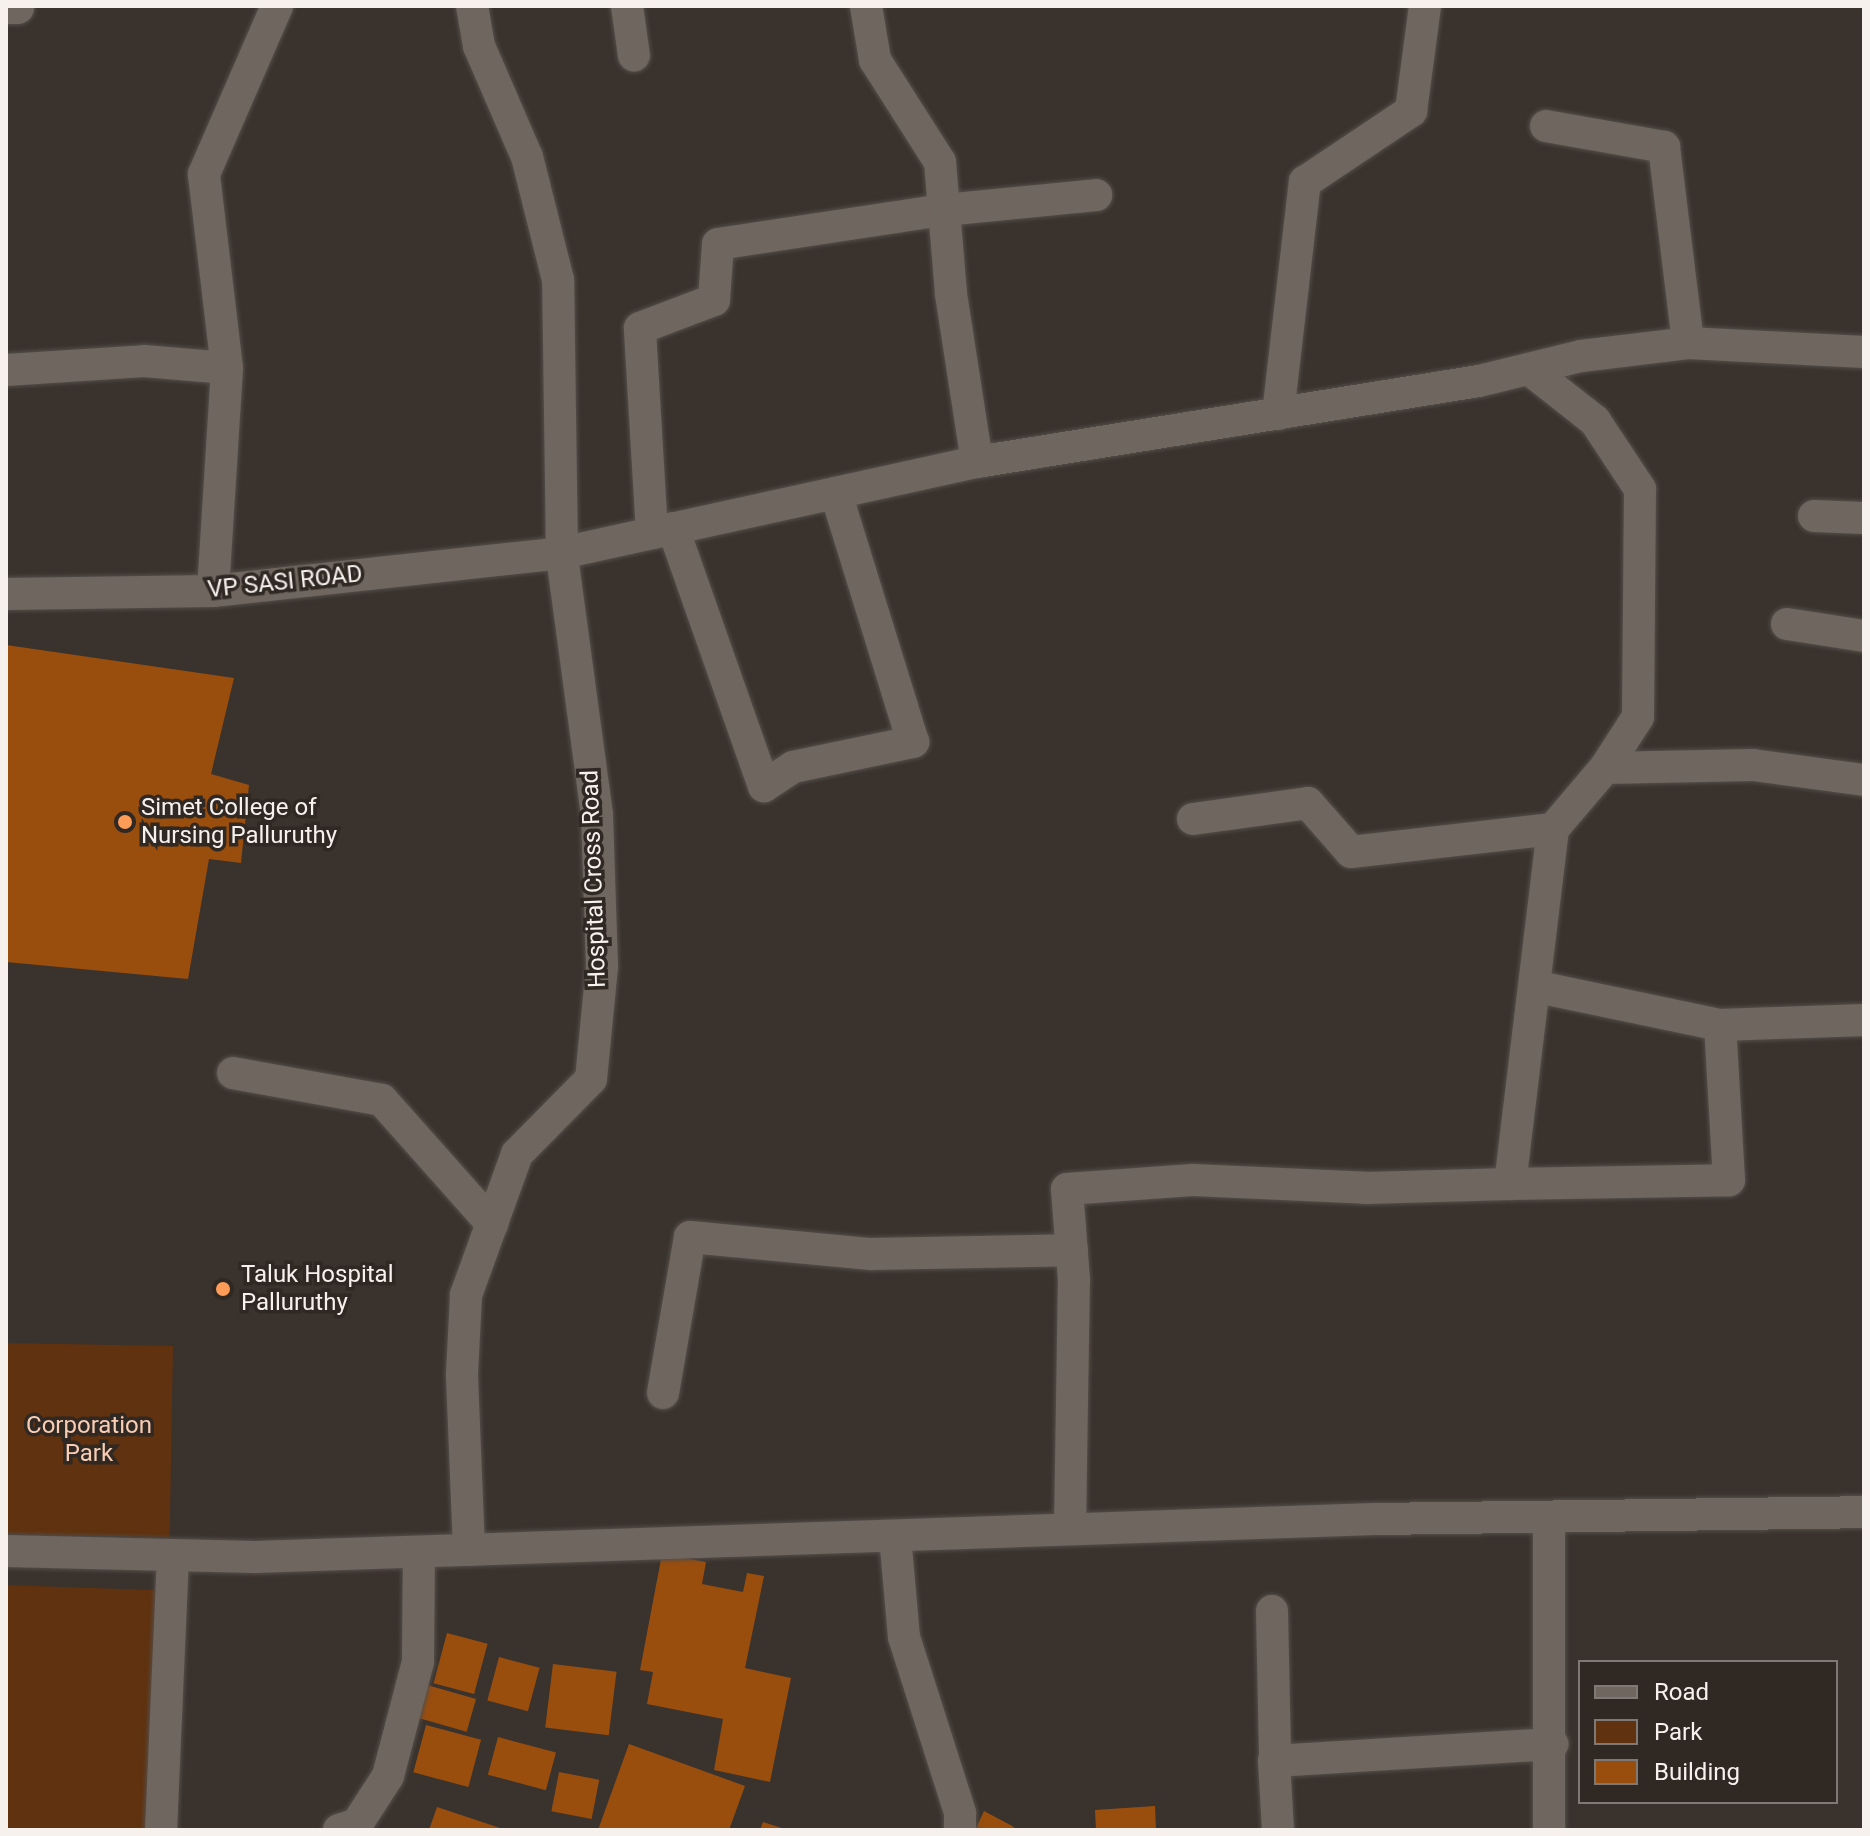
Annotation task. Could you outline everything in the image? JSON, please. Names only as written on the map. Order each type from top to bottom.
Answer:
[{"type":"street","points":[[213,591],[227,368],[204,174],[277,6]]},
{"type":"street","name":"Hospital Cross Road","points":[[469,1550],[462,1374],[466,1295],[517,1154],[591,1079],[602,966],[597,815],[562,553],[558,280],[527,157],[479,46],[472,6]]},
{"type":"street","points":[[627,6],[634,56]]},
{"type":"street","points":[[866,6],[875,60],[940,162],[977,462]]},
{"type":"street","points":[[1278,414],[1305,182],[1411,111],[1425,6]]},
{"type":"street","points":[[1546,126],[1664,147],[1688,343]]},
{"type":"street","points":[[836,493],[913,742],[793,767],[764,786],[663,531],[640,328],[714,300],[718,244],[944,210],[1096,195]]},
{"type":"street","name":"VP SASI ROAD","points":[[6,594],[213,591],[562,553],[977,462],[1278,414],[1529,369],[1581,356],[1688,343],[1864,352]]},
{"type":"street","points":[[6,370],[144,361],[227,368]]},
{"type":"street","points":[[1510,1184],[1538,987],[1553,829],[1605,768],[1638,717],[1640,489],[1595,421],[1529,369]]},
{"type":"street","points":[[1814,516],[1864,518]]},
{"type":"street","points":[[1787,624],[1864,636]]},
{"type":"street","points":[[1605,768],[1753,765],[1864,780]]},
{"type":"street","points":[[1193,819],[1308,803],[1351,852],[1553,829]]},
{"type":"street","points":[[1538,987],[1720,1025],[1864,1020]]},
{"type":"street","points":[[1070,1529],[1072,1250],[1067,1189],[1193,1180],[1366,1188],[1729,1180],[1720,1025]]},
{"type":"street","points":[[233,1073],[382,1100],[492,1224]]},
{"type":"street","points":[[663,1393],[690,1237],[871,1254],[1072,1250]]},
{"type":"street","points":[[6,1551],[173,1555],[419,1552],[1070,1529],[1864,1512]]},
{"type":"street","points":[[1549,1517],[1552,1744],[1549,1830]]},
{"type":"street","points":[[895,1536],[904,1637],[960,1813],[960,1830]]},
{"type":"street","points":[[351,1828],[388,1776],[418,1662],[419,1552]]},
{"type":"street","points":[[161,1830],[173,1555]]},
{"type":"street","points":[[1272,1611],[1278,1830]]},
{"type":"street","points":[[1275,1760],[1552,1744]]},
{"type":"green space","name":"Corporation Park","points":[[6,1343],[173,1346],[170,1537],[6,1534]]},
{"type":"green space","points":[[6,1585],[156,1590],[148,1830],[6,1830]]},
{"type":"building","name":"Simet College of Nursing Palluruthy","points":[[6,645],[234,678],[211,774],[249,785],[241,863],[209,859],[188,979],[6,962]]},
{"type":"building","points":[[662,1554],[706,1562],[702,1584],[743,1592],[747,1573],[764,1576],[745,1668],[791,1678],[770,1782],[714,1770],[723,1719],[647,1704],[653,1672],[640,1670]]},
{"type":"building","points":[[447,1633],[488,1644],[474,1694],[434,1683]]},
{"type":"building","points":[[499,1657],[540,1668],[528,1711],[487,1700]]},
{"type":"building","points":[[553,1664],[617,1672],[609,1735],[545,1728]]},
{"type":"building","points":[[427,1685],[476,1699],[467,1732],[418,1718]]},
{"type":"building","points":[[426,1725],[481,1740],[468,1787],[413,1772]]},
{"type":"building","points":[[498,1737],[556,1753],[546,1790],[488,1775]]},
{"type":"building","points":[[629,1744],[745,1786],[729,1830],[598,1830]]},
{"type":"building","points":[[559,1772],[599,1780],[592,1819],[551,1811]]},
{"type":"building","points":[[1155,1806],[1156,1830],[1096,1830],[1095,1810]]},
{"type":"building","points":[[437,1807],[503,1829],[503,1830],[429,1830]]},
{"type":"building","points":[[984,1811],[1014,1827],[1012,1830],[975,1830]]},
{"type":"building","points":[[763,1822],[785,1829],[785,1830],[760,1830]]},
{"type":"place","name":"Simet College of Nursing Palluruthy","points":[[125,822]]},
{"type":"place","name":"Taluk Hospital Palluruthy","points":[[223,1289]]}]
